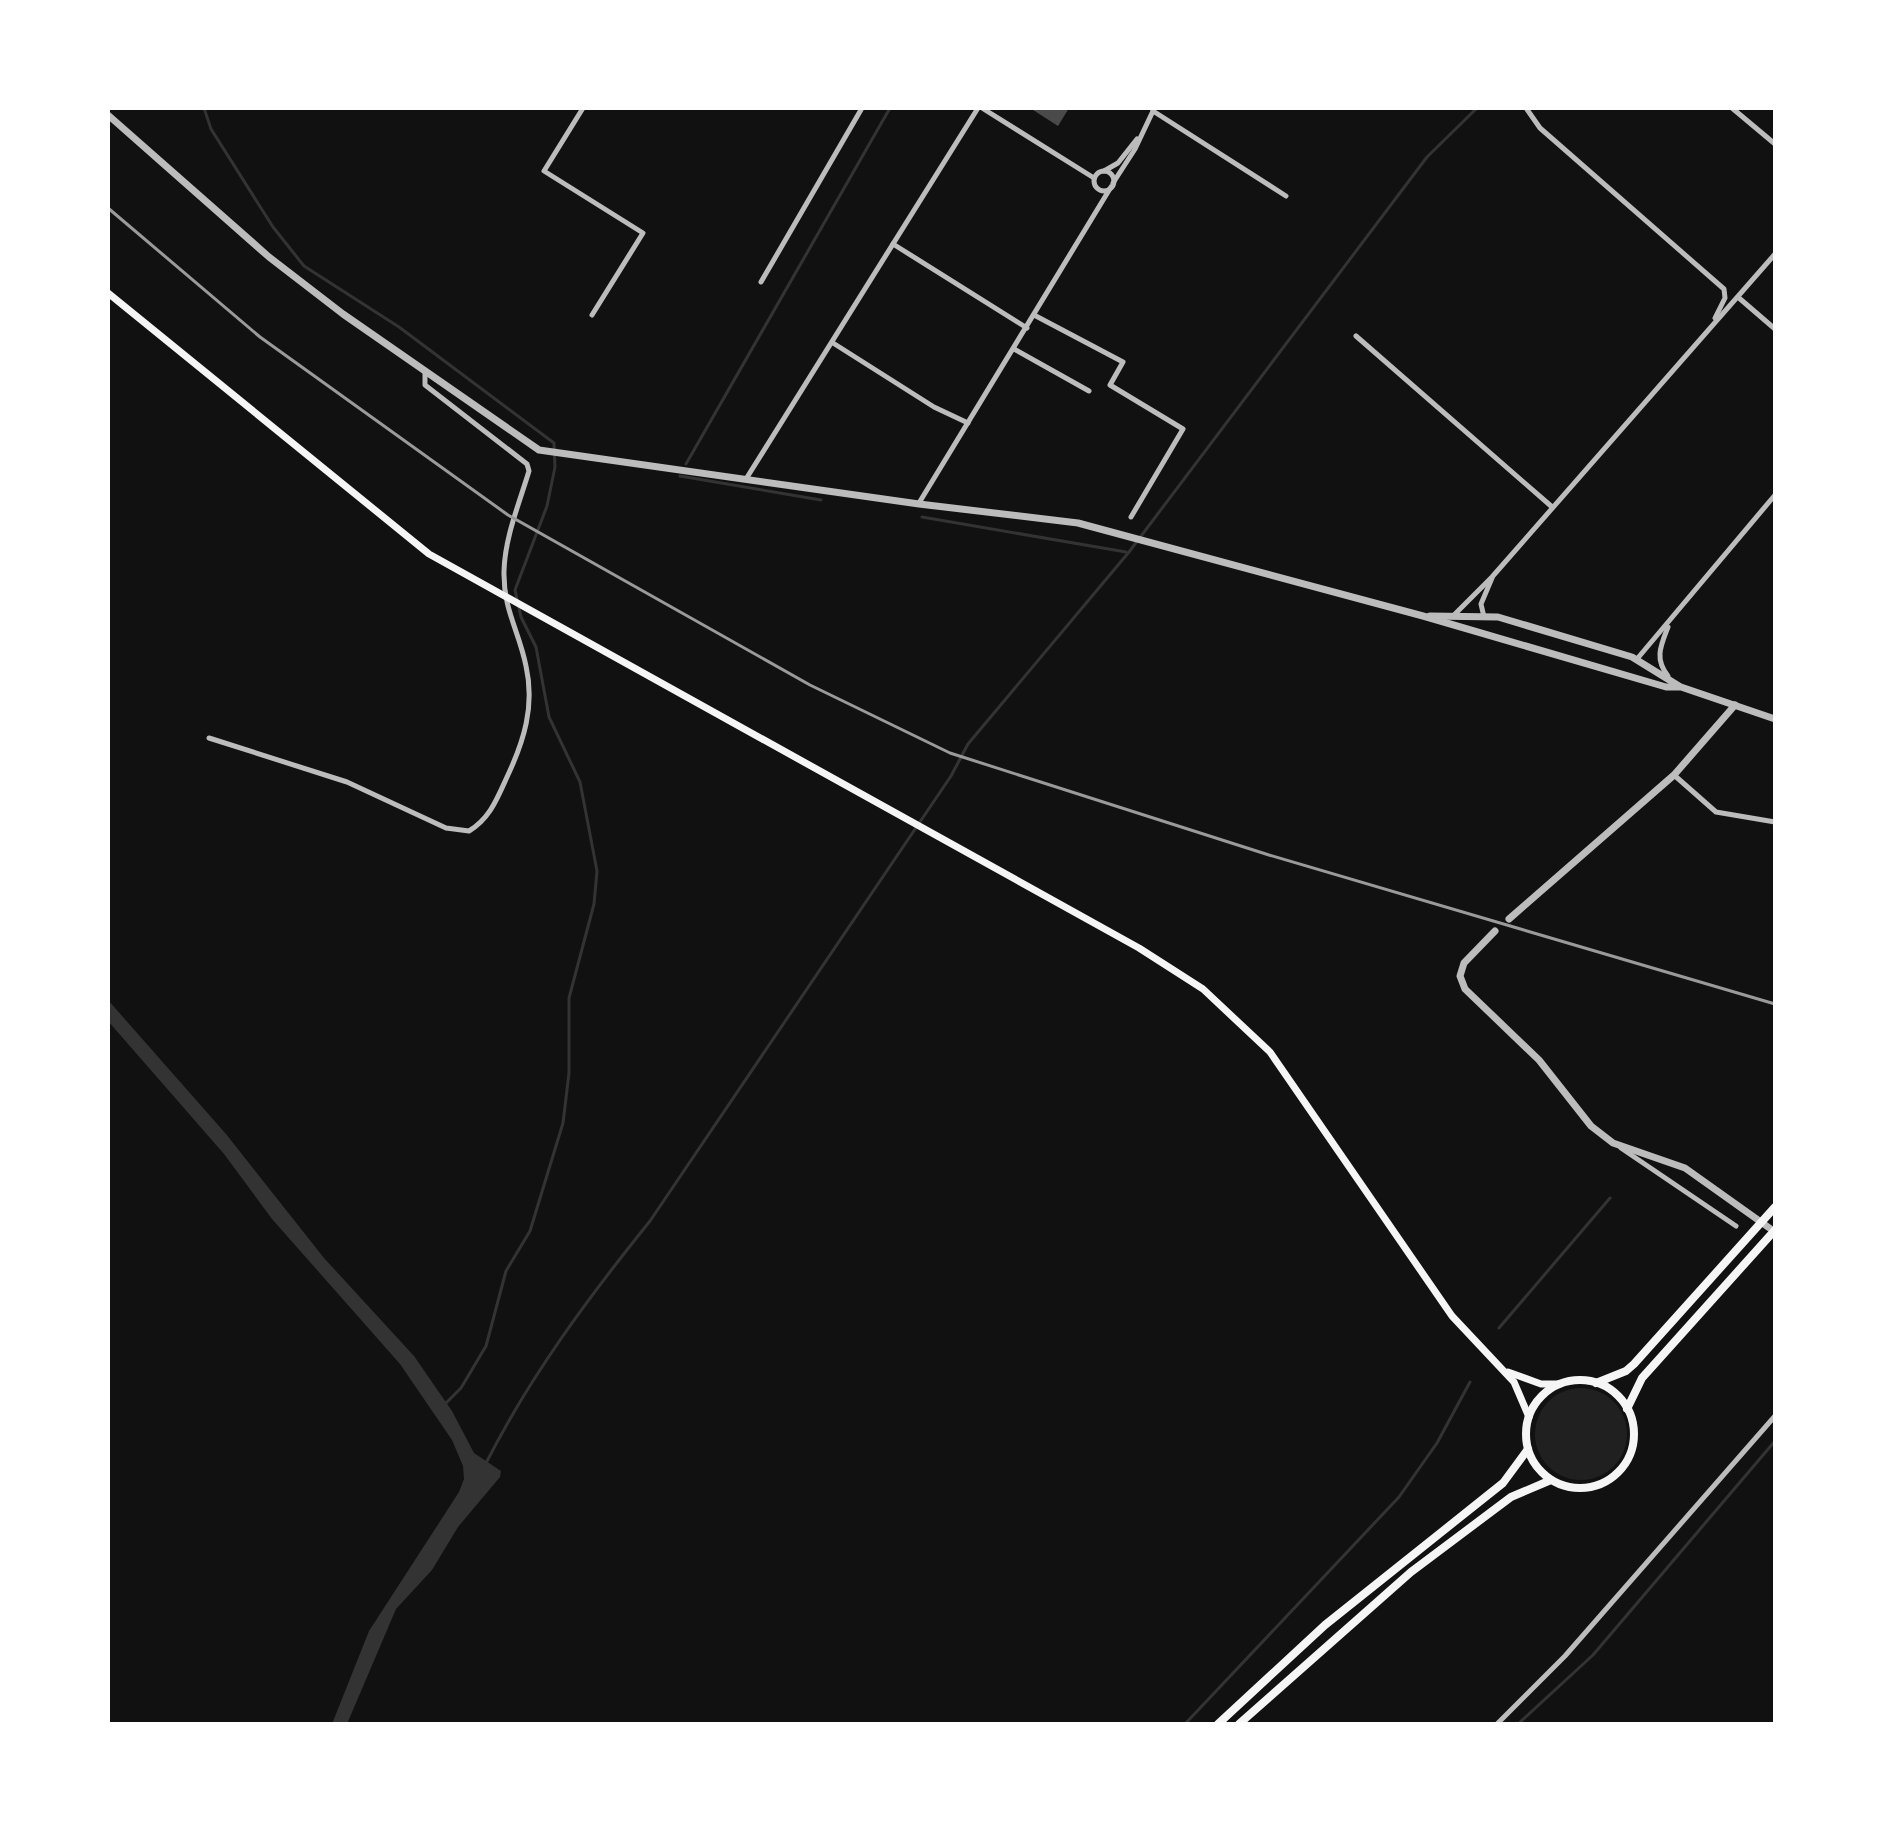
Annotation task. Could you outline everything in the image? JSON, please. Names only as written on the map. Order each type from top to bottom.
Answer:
[{"type":"main road","points":[[108,293],[403,535],[497,594],[905,818],[1203,989],[1248,1028],[1295,1086],[1452,1316],[1506,1371],[1520,1392],[1529,1417],[1528,1449],[1539,1470],[1551,1480],[1566,1486],[1589,1487],[1617,1473],[1632,1446],[1633,1423],[1627,1409],[1611,1390],[1578,1380],[1560,1384],[1527,1381],[1506,1371]]},
{"type":"main road","points":[[1596,1383],[1634,1364],[1775,1207]]},
{"type":"main road","points":[[1627,1409],[1642,1378],[1775,1231]]},
{"type":"main road","points":[[1529,1417],[1541,1397],[1560,1384]]},
{"type":"main road","points":[[1218,1724],[1325,1625],[1503,1483],[1528,1449]]},
{"type":"main road","points":[[1239,1724],[1411,1572],[1511,1497],[1551,1480]]},
{"type":"street","points":[[583,108],[544,171],[643,233],[592,315]]},
{"type":"street","points":[[761,282],[862,108]]},
{"type":"street","points":[[746,479],[980,108],[1094,178],[1099,189],[1112,185]]},
{"type":"street","points":[[1526,108],[1540,128],[1724,289],[1725,298],[1712,322]]},
{"type":"street","points":[[1732,108],[1775,144]]},
{"type":"street","points":[[919,504],[1027,328],[1154,109],[1286,196]]},
{"type":"street","points":[[108,115],[269,257],[343,314],[526,442],[545,452],[1078,523],[1423,616],[1666,687],[1681,687]]},
{"type":"street","points":[[1094,178],[1118,163],[1140,136]]},
{"type":"street","points":[[1104,171],[1112,175],[1112,185]]},
{"type":"street","points":[[893,244],[1027,328]]},
{"type":"street","points":[[1454,615],[1492,577],[1712,322],[1739,298],[1775,254]]},
{"type":"street","points":[[1739,298],[1775,329]]},
{"type":"street","points":[[1034,315],[1123,362],[1110,385],[1183,429],[1131,517]]},
{"type":"street","points":[[1356,336],[1551,506]]},
{"type":"street","points":[[833,343],[934,407],[968,423]]},
{"type":"street","points":[[1014,349],[1089,391]]},
{"type":"street","points":[[209,738],[347,782],[446,828],[469,831],[489,815],[527,730],[529,697],[526,665],[508,615],[504,568],[510,530],[529,471],[527,464],[487,430],[425,385],[425,369]]},
{"type":"street","points":[[1618,671],[1631,669],[1773,503],[1775,495]]},
{"type":"street","points":[[1489,635],[1484,627],[1481,604],[1492,577]]},
{"type":"street","points":[[1423,616],[1498,617],[1637,659],[1681,687],[1775,719]]},
{"type":"street","points":[[1669,624],[1660,646],[1659,660],[1664,673],[1681,687]]},
{"type":"street","points":[[1509,919],[1674,775],[1735,705]]},
{"type":"street","points":[[1674,775],[1716,812],[1775,822]]},
{"type":"street","points":[[1495,931],[1464,963],[1460,976],[1465,989],[1539,1060],[1591,1126],[1736,1226]]},
{"type":"street","points":[[1613,1143],[1685,1168],[1775,1231]]},
{"type":"street","points":[[1497,1724],[1565,1656],[1775,1416]]},
{"type":"shaded area","points":[[108,1000],[226,1134],[324,1258],[414,1356],[452,1411],[474,1453],[501,1471],[500,1477],[458,1527],[432,1570],[396,1609],[347,1724],[332,1724],[369,1631],[459,1492],[464,1479],[463,1466],[452,1440],[400,1364],[272,1219],[224,1154],[108,1021]]},
{"type":"shaded area","points":[[1581,1388],[1599,1391],[1614,1401],[1624,1416],[1627,1434],[1624,1452],[1614,1467],[1599,1477],[1581,1480],[1563,1477],[1548,1467],[1538,1452],[1535,1434],[1538,1416],[1548,1401],[1563,1391]]},
{"type":"building","points":[[1030,108],[1069,108],[1058,126]]},
{"type":"waterway","points":[[204,108],[211,129],[273,227],[304,266],[399,327],[554,443],[555,467],[547,506],[515,590],[521,617],[536,647],[549,717],[580,782],[597,871],[594,904],[569,998],[569,1073],[563,1123],[530,1231],[506,1271],[486,1346],[461,1388],[445,1404]]},
{"type":"waterway","points":[[686,464],[890,108]]},
{"type":"waterway","points":[[485,1465],[541,1369],[604,1279],[650,1221],[951,776],[968,744],[1129,552],[1427,157],[1477,108]]},
{"type":"waterway","points":[[680,476],[821,500]]},
{"type":"waterway","points":[[922,517],[1126,552]]},
{"type":"waterway","points":[[1499,1328],[1610,1198]]},
{"type":"waterway","points":[[1185,1724],[1399,1497],[1437,1443],[1470,1382]]},
{"type":"waterway","points":[[1518,1724],[1593,1655],[1775,1441]]},
{"type":"railway","points":[[108,208],[260,337],[508,515],[810,685],[950,753],[1269,855],[1775,1004]]}]
